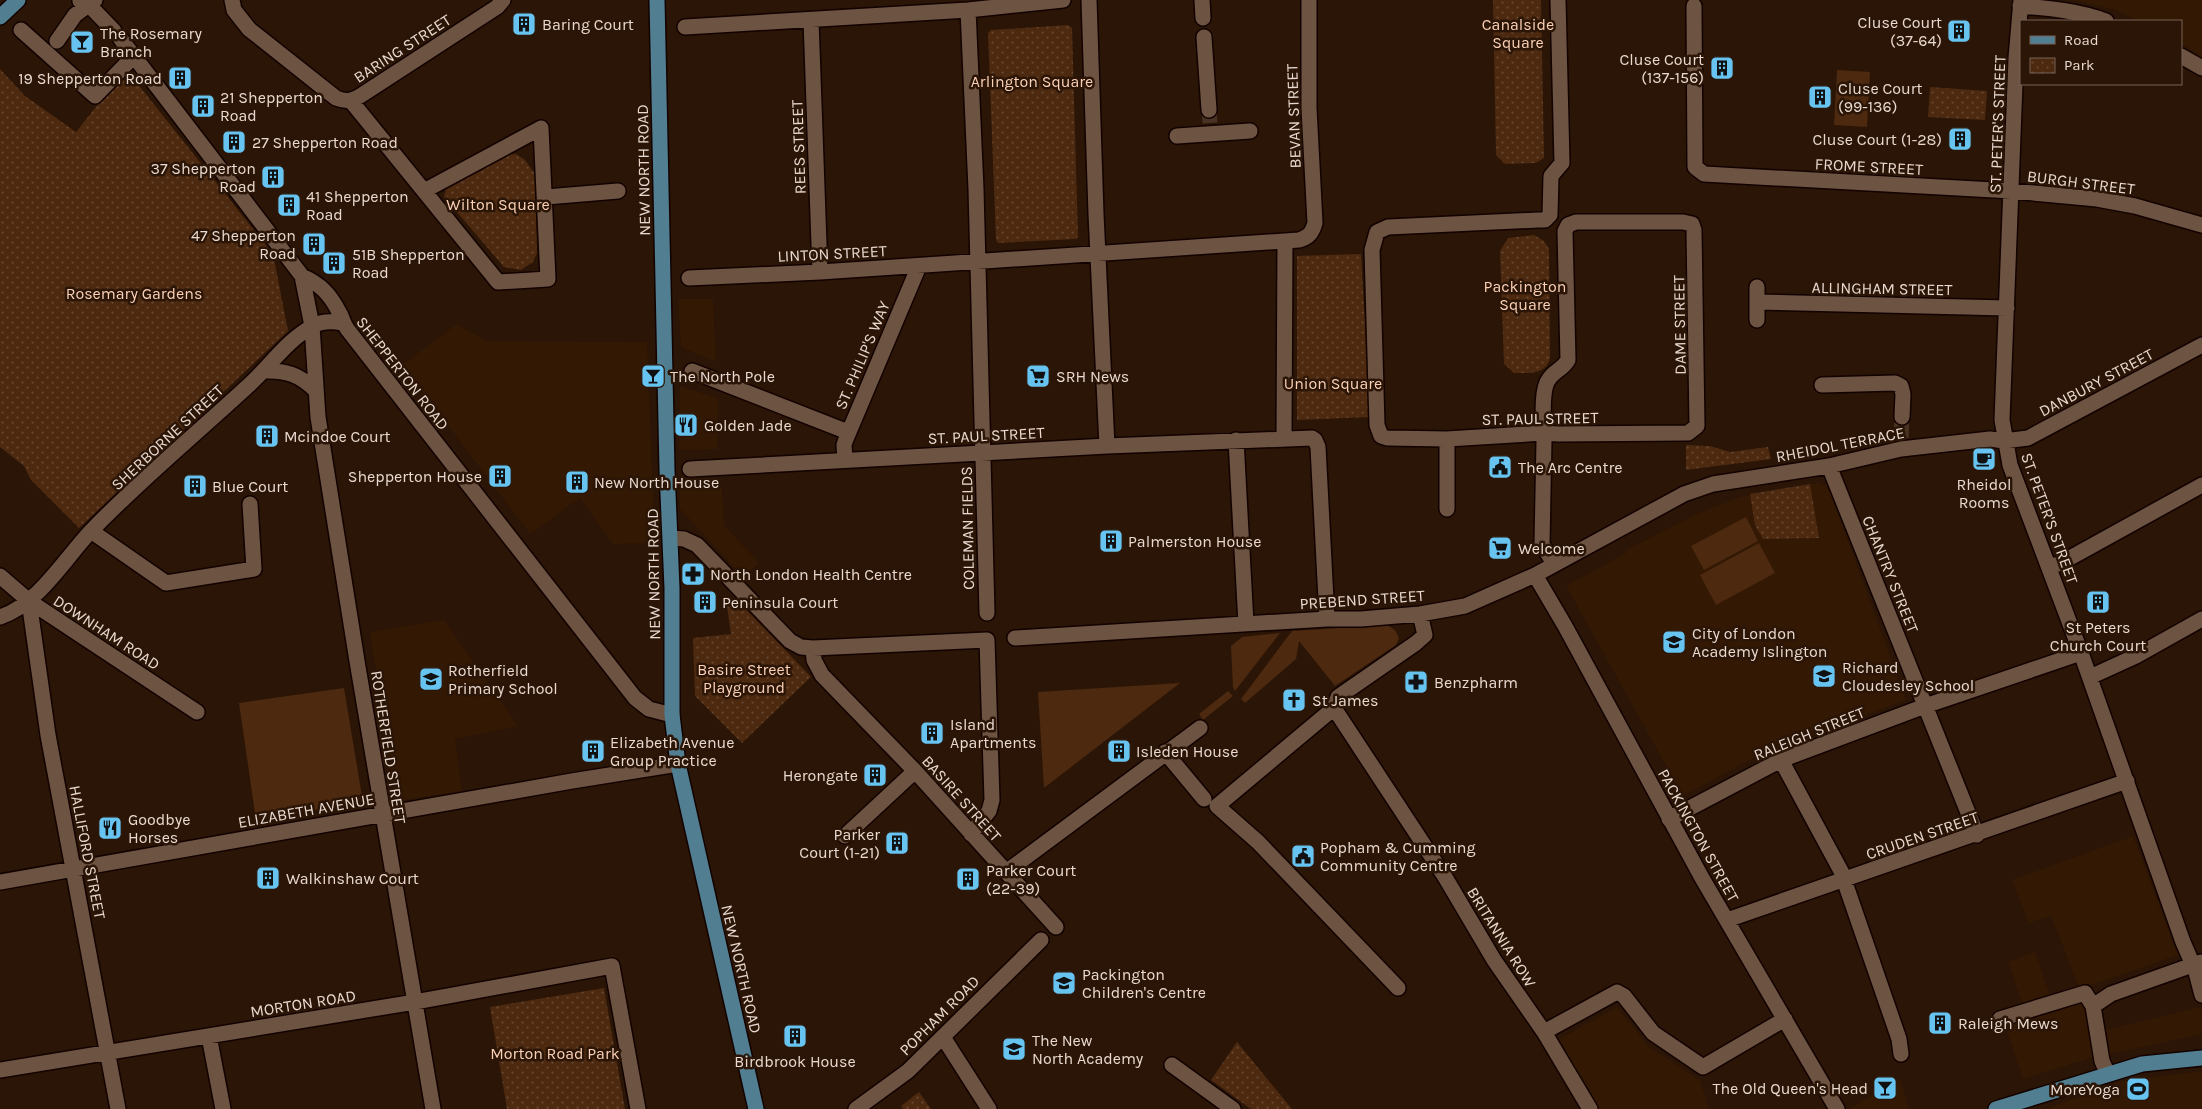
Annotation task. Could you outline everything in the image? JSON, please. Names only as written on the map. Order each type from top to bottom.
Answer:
[{"type":"main road","points":[[0,17],[18,0]]},
{"type":"main road","name":"NEW NORTH ROAD","points":[[657,0],[667,470],[671,538],[672,715],[678,764],[756,1109]]},
{"type":"main road","points":[[1996,1109],[2142,1064],[2202,1058]]},
{"type":"street","name":"BARING STREET","points":[[232,0],[234,10],[249,29],[336,98],[344,101],[350,101],[497,7],[503,0]]},
{"type":"street","points":[[685,27],[968,10],[1063,0]]},
{"type":"street","points":[[1089,0],[1107,446]]},
{"type":"street","points":[[1202,0],[1203,18]]},
{"type":"street","name":"BEVAN STREET","points":[[1285,241],[1305,238],[1313,231],[1315,222],[1309,108],[1310,0]]},
{"type":"street","name":"ST. PAUL STREET","points":[[1558,0],[1562,163],[1551,176],[1550,215],[1545,220],[1388,227],[1377,232],[1372,250],[1377,425],[1382,436],[1387,438],[1447,439],[1544,433],[1688,433],[1698,426]]},
{"type":"street","points":[[57,41],[75,15],[88,2]]},
{"type":"street","name":"SHEPPERTON ROAD","points":[[88,2],[134,56],[302,276],[319,284],[326,291],[340,314],[342,323],[635,698],[649,709],[672,715]]},
{"type":"street","points":[[2021,3],[2057,8],[2103,20]]},
{"type":"street","name":"ST. PETER'S STREET","points":[[2021,3],[2016,58],[2002,420],[2004,441],[2010,466],[2050,566],[2183,942],[2198,963],[2202,995]]},
{"type":"street","name":"FROME STREET","points":[[1694,6],[1694,167],[1704,174],[2012,191]]},
{"type":"street","points":[[968,10],[978,262],[1285,241],[1284,438],[1308,437],[1315,440],[1318,447],[1327,619]]},
{"type":"street","name":"REES STREET","points":[[811,20],[820,272]]},
{"type":"street","points":[[20,30],[95,96],[134,56]]},
{"type":"street","points":[[1204,37],[1210,122]]},
{"type":"street","points":[[2182,57],[2202,68]]},
{"type":"street","points":[[350,101],[498,282],[548,280],[546,197],[541,128],[424,191]]},
{"type":"street","points":[[1177,136],[1210,122],[1250,132]]},
{"type":"street","points":[[546,197],[618,191]]},
{"type":"street","name":"BURGH STREET","points":[[2012,191],[2098,199],[2135,206],[2202,225]]},
{"type":"street","name":"DAME STREET","points":[[1544,433],[1544,386],[1550,377],[1564,366],[1568,360],[1565,231],[1568,225],[1576,222],[1682,222],[1692,224],[1694,230],[1698,426]]},
{"type":"street","name":"LINTON STREET","points":[[689,278],[978,262]]},
{"type":"street","name":"COLEMAN FIELDS","points":[[978,262],[987,613]]},
{"type":"street","name":"ST. PHILIP'S WAY","points":[[845,460],[844,445],[848,432],[919,266]]},
{"type":"street","name":"ROTHERFIELD STREET","points":[[302,276],[312,326],[315,390],[382,815],[433,1109]]},
{"type":"street","name":"ALLINGHAM STREET","points":[[1757,320],[1757,295],[2007,308]]},
{"type":"street","points":[[312,326],[328,322],[342,323]]},
{"type":"street","name":"SHERBORNE STREET","points":[[0,617],[29,601],[91,531],[201,426],[312,326]]},
{"type":"street","name":"DANBURY STREET","points":[[2004,441],[2028,438],[2202,345]]},
{"type":"street","points":[[264,371],[275,370],[299,376],[315,390]]},
{"type":"street","points":[[692,371],[848,432]]},
{"type":"street","points":[[1822,385],[1895,383],[1901,386],[1903,394],[1902,418]]},
{"type":"street","points":[[1544,433],[1542,544],[1554,564]]},
{"type":"street","name":"ST. PAUL STREET","points":[[690,469],[983,452],[1284,438]]},
{"type":"street","points":[[1446,509],[1447,439]]},
{"type":"street","name":"RHEIDOL TERRACE","points":[[1684,494],[1732,480],[1829,466],[1901,443],[1990,439],[2004,441]]},
{"type":"street","points":[[1236,440],[1246,624]]},
{"type":"street","name":"CHANTRY STREET","points":[[1829,466],[1976,835]]},
{"type":"street","points":[[2050,566],[2059,564],[2202,485]]},
{"type":"street","name":"PREBEND STREET","points":[[1015,638],[1327,619],[1362,619],[1420,614],[1465,606],[1535,575],[1684,494]]},
{"type":"street","points":[[91,531],[166,583],[254,569],[250,504]]},
{"type":"street","points":[[671,538],[684,539],[697,546],[790,640],[800,647],[988,640],[992,800],[986,816],[972,834]]},
{"type":"street","name":"PACKINGTON STREET","points":[[1535,575],[1727,920],[1837,1109]]},
{"type":"street","name":"DOWNHAM ROAD","points":[[0,576],[29,601],[197,712]]},
{"type":"street","name":"HALLIFORD STREET","points":[[29,601],[48,735],[118,1109]]},
{"type":"street","points":[[1210,803],[1334,708],[1338,697],[1425,635],[1420,614]]},
{"type":"street","points":[[2090,677],[2136,656],[2202,619]]},
{"type":"street","name":"BASIRE STREET","points":[[812,648],[814,660],[822,675],[915,772],[1056,927]]},
{"type":"street","name":"RALEIGH STREET","points":[[1670,819],[1781,760],[1925,706],[2081,653]]},
{"type":"street","name":"BRITANNIA ROW","points":[[1334,708],[1445,877],[1494,960],[1544,1032],[1590,1109]]},
{"type":"street","points":[[1006,872],[1165,752],[1200,728]]},
{"type":"street","points":[[1165,752],[1210,803],[1258,842],[1398,988]]},
{"type":"street","points":[[1781,760],[1844,879],[1903,1042]]},
{"type":"street","name":"ELIZABETH AVENUE","points":[[0,882],[678,764]]},
{"type":"street","points":[[845,836],[915,772]]},
{"type":"street","name":"CRUDEN STREET","points":[[1727,920],[2127,781]]},
{"type":"street","name":"POPHAM ROAD","points":[[856,1109],[908,1071],[1040,940]]},
{"type":"street","points":[[2000,1019],[2111,994],[2198,963]]},
{"type":"street","name":"MORTON ROAD","points":[[0,1070],[415,1002],[612,966],[638,1109]]},
{"type":"street","points":[[1544,1032],[1618,992],[1624,996],[1653,1033],[1703,1067],[1785,1019]]},
{"type":"street","points":[[2089,999],[2102,1061],[2108,1074]]},
{"type":"street","points":[[209,1036],[223,1109]]},
{"type":"street","points":[[943,1037],[989,1109]]},
{"type":"street","points":[[1172,1065],[1233,1109]]},
{"type":"shaded area","points":[[2073,0],[2202,0],[2202,57],[2182,44],[2182,20],[2137,20],[2113,9]]},
{"type":"shaded area","points":[[678,299],[713,299],[716,362],[681,347]]},
{"type":"shaded area","points":[[457,324],[486,341],[647,342],[655,543],[613,544],[580,498],[530,534],[401,366]]},
{"type":"shaded area","points":[[680,386],[718,398],[717,449],[679,450]]},
{"type":"shaded area","name":"City of London Academy Islington","points":[[1818,483],[1827,487],[1830,492],[1906,700],[1790,743],[1784,741],[1683,796],[1566,586],[1626,553],[1626,550],[1699,513],[1740,497]]},
{"type":"shaded area","points":[[679,485],[722,488],[724,525],[759,563],[744,578],[680,509]]},
{"type":"shaded area","name":"Rotherfield Primary School","points":[[444,620],[518,726],[455,739],[462,791],[395,801],[370,632]]},
{"type":"shaded area","points":[[2133,836],[2178,955],[2024,1008],[2008,962],[2035,952],[2050,996],[2078,985],[2051,916],[2029,923],[2012,880]]},
{"type":"shaded area","points":[[2081,996],[2093,1031],[2097,1056],[2023,1079],[2004,1022]]},
{"type":"shaded area","points":[[1617,1007],[1649,1047],[1700,1080],[1709,1109],[1599,1109],[1556,1041]]},
{"type":"shaded area","points":[[2201,1007],[2202,1034],[2110,1054],[2104,1030]]},
{"type":"shaded area","points":[[2202,1071],[2202,1109],[2046,1109],[2121,1081]]},
{"type":"shaded area","name":"The Old Queen's Head","points":[[1900,1079],[1909,1109],[1848,1109]]},
{"type":"green space","name":"Canalside Square","points":[[1493,0],[1541,0],[1544,158],[1536,163],[1505,164],[1496,155]]},
{"type":"green space","name":"Arlington Square","points":[[1068,25],[1072,28],[1078,237],[1076,239],[998,243],[996,240],[988,33],[991,30]]},
{"type":"green space","name":"Rosemary Gardens","points":[[0,69],[25,96],[76,132],[107,93],[129,73],[273,254],[288,331],[79,528],[31,480],[24,466],[0,447]]},
{"type":"green space","points":[[1837,70],[1870,72],[1867,127],[1834,125]]},
{"type":"green space","points":[[1930,87],[1987,91],[1985,120],[1928,117]]},
{"type":"green space","name":"Wilton Square","points":[[516,154],[525,160],[535,174],[537,253],[533,262],[521,270],[504,267],[444,197],[446,189],[505,155]]},
{"type":"green space","name":"Packington Square","points":[[1534,235],[1544,241],[1549,249],[1550,358],[1545,368],[1541,370],[1531,373],[1514,373],[1504,364],[1500,251],[1508,238]]},
{"type":"green space","name":"Union Square","points":[[1361,254],[1370,417],[1297,420],[1297,256]]},
{"type":"green space","points":[[1686,445],[1710,446],[1730,452],[1768,447],[1771,459],[1686,470]]},
{"type":"green space","points":[[1810,484],[1819,538],[1763,539],[1755,525],[1750,494]]},
{"type":"green space","points":[[1746,517],[1758,541],[1704,570],[1691,546]]},
{"type":"green space","points":[[1759,543],[1775,573],[1716,605],[1700,575]]},
{"type":"green space","name":"Basire Street Playground","points":[[735,598],[811,677],[742,743],[695,696],[693,638],[731,634],[727,606]]},
{"type":"green space","points":[[1387,625],[1395,630],[1399,638],[1396,645],[1335,686],[1299,641],[1296,659],[1245,703],[1241,699],[1292,631]]},
{"type":"green space","points":[[1280,633],[1235,691],[1233,687],[1231,646],[1242,637]]},
{"type":"green space","points":[[1180,683],[1044,788],[1038,692]]},
{"type":"green space","points":[[344,688],[363,802],[256,820],[239,703]]},
{"type":"green space","points":[[1228,691],[1233,696],[1203,720],[1199,714]]},
{"type":"green space","name":"Morton Road Park","points":[[604,988],[625,1109],[507,1109],[490,1007]]},
{"type":"green space","points":[[1237,1042],[1292,1109],[1251,1109],[1211,1080]]},
{"type":"green space","points":[[919,1092],[931,1109],[903,1109],[901,1106]]},
{"type":"tunnel","points":[[1209,110],[1210,123]]},
{"type":"tunnel","points":[[1901,438],[1902,417]]},
{"type":"place","name":"Baring Court","points":[[524,24]]},
{"type":"place","name":"Cluse Court (37-64)","points":[[1959,31]]},
{"type":"place","name":"The Rosemary Branch","points":[[82,42]]},
{"type":"place","name":"Cluse Court (137-156)","points":[[1722,68]]},
{"type":"place","name":"19 Shepperton Road","points":[[180,78]]},
{"type":"place","name":"Cluse Court (99-136)","points":[[1820,97]]},
{"type":"place","name":"21 Shepperton Road","points":[[203,106]]},
{"type":"place","name":"Cluse Court (1-28)","points":[[1960,139]]},
{"type":"place","name":"27 Shepperton Road","points":[[234,142]]},
{"type":"place","name":"37 Shepperton Road","points":[[273,177]]},
{"type":"place","name":"41 Shepperton Road","points":[[289,205]]},
{"type":"place","name":"47 Shepperton Road","points":[[314,244]]},
{"type":"place","name":"51B Shepperton Road","points":[[334,263]]},
{"type":"place","name":"The North Pole","points":[[653,376]]},
{"type":"place","name":"SRH News","points":[[1038,376]]},
{"type":"place","name":"Golden Jade","points":[[686,425]]},
{"type":"place","name":"Mcindoe Court","points":[[267,436]]},
{"type":"place","name":"Rheidol Rooms","points":[[1984,459]]},
{"type":"place","name":"The Arc Centre","points":[[1500,467]]},
{"type":"place","name":"Shepperton House","points":[[500,476]]},
{"type":"place","name":"New North House","points":[[577,482]]},
{"type":"place","name":"Blue Court","points":[[195,486]]},
{"type":"place","name":"Palmerston House","points":[[1111,541]]},
{"type":"place","name":"Welcome","points":[[1500,548]]},
{"type":"place","name":"North London Health Centre","points":[[693,574]]},
{"type":"place","name":"Peninsula Court","points":[[705,602]]},
{"type":"place","name":"St Peters Church Court","points":[[2098,602]]},
{"type":"place","name":"City of London Academy Islington","points":[[1674,642]]},
{"type":"place","name":"Richard Cloudesley School","points":[[1824,676]]},
{"type":"place","name":"Rotherfield Primary School","points":[[431,679]]},
{"type":"place","name":"Benzpharm","points":[[1416,682]]},
{"type":"place","name":"St James","points":[[1294,700]]},
{"type":"place","name":"Island Apartments","points":[[932,733]]},
{"type":"place","name":"Elizabeth Avenue Group Practice","points":[[593,751]]},
{"type":"place","name":"Isleden House","points":[[1119,751]]},
{"type":"place","name":"Herongate","points":[[875,775]]},
{"type":"place","name":"Goodbye Horses","points":[[110,828]]},
{"type":"place","name":"Parker Court (1-21)","points":[[897,843]]},
{"type":"place","name":"Popham & Cumming Community Centre","points":[[1303,856]]},
{"type":"place","name":"Walkinshaw Court","points":[[268,878]]},
{"type":"place","name":"Parker Court (22-39)","points":[[968,879]]},
{"type":"place","name":"Packington Children's Centre","points":[[1064,983]]},
{"type":"place","name":"Raleigh Mews","points":[[1940,1023]]},
{"type":"place","name":"Birdbrook House","points":[[795,1036]]},
{"type":"place","name":"The New North Academy","points":[[1014,1049]]},
{"type":"place","name":"The Old Queen's Head","points":[[1885,1088]]},
{"type":"place","name":"MoreYoga","points":[[2138,1089]]}]
